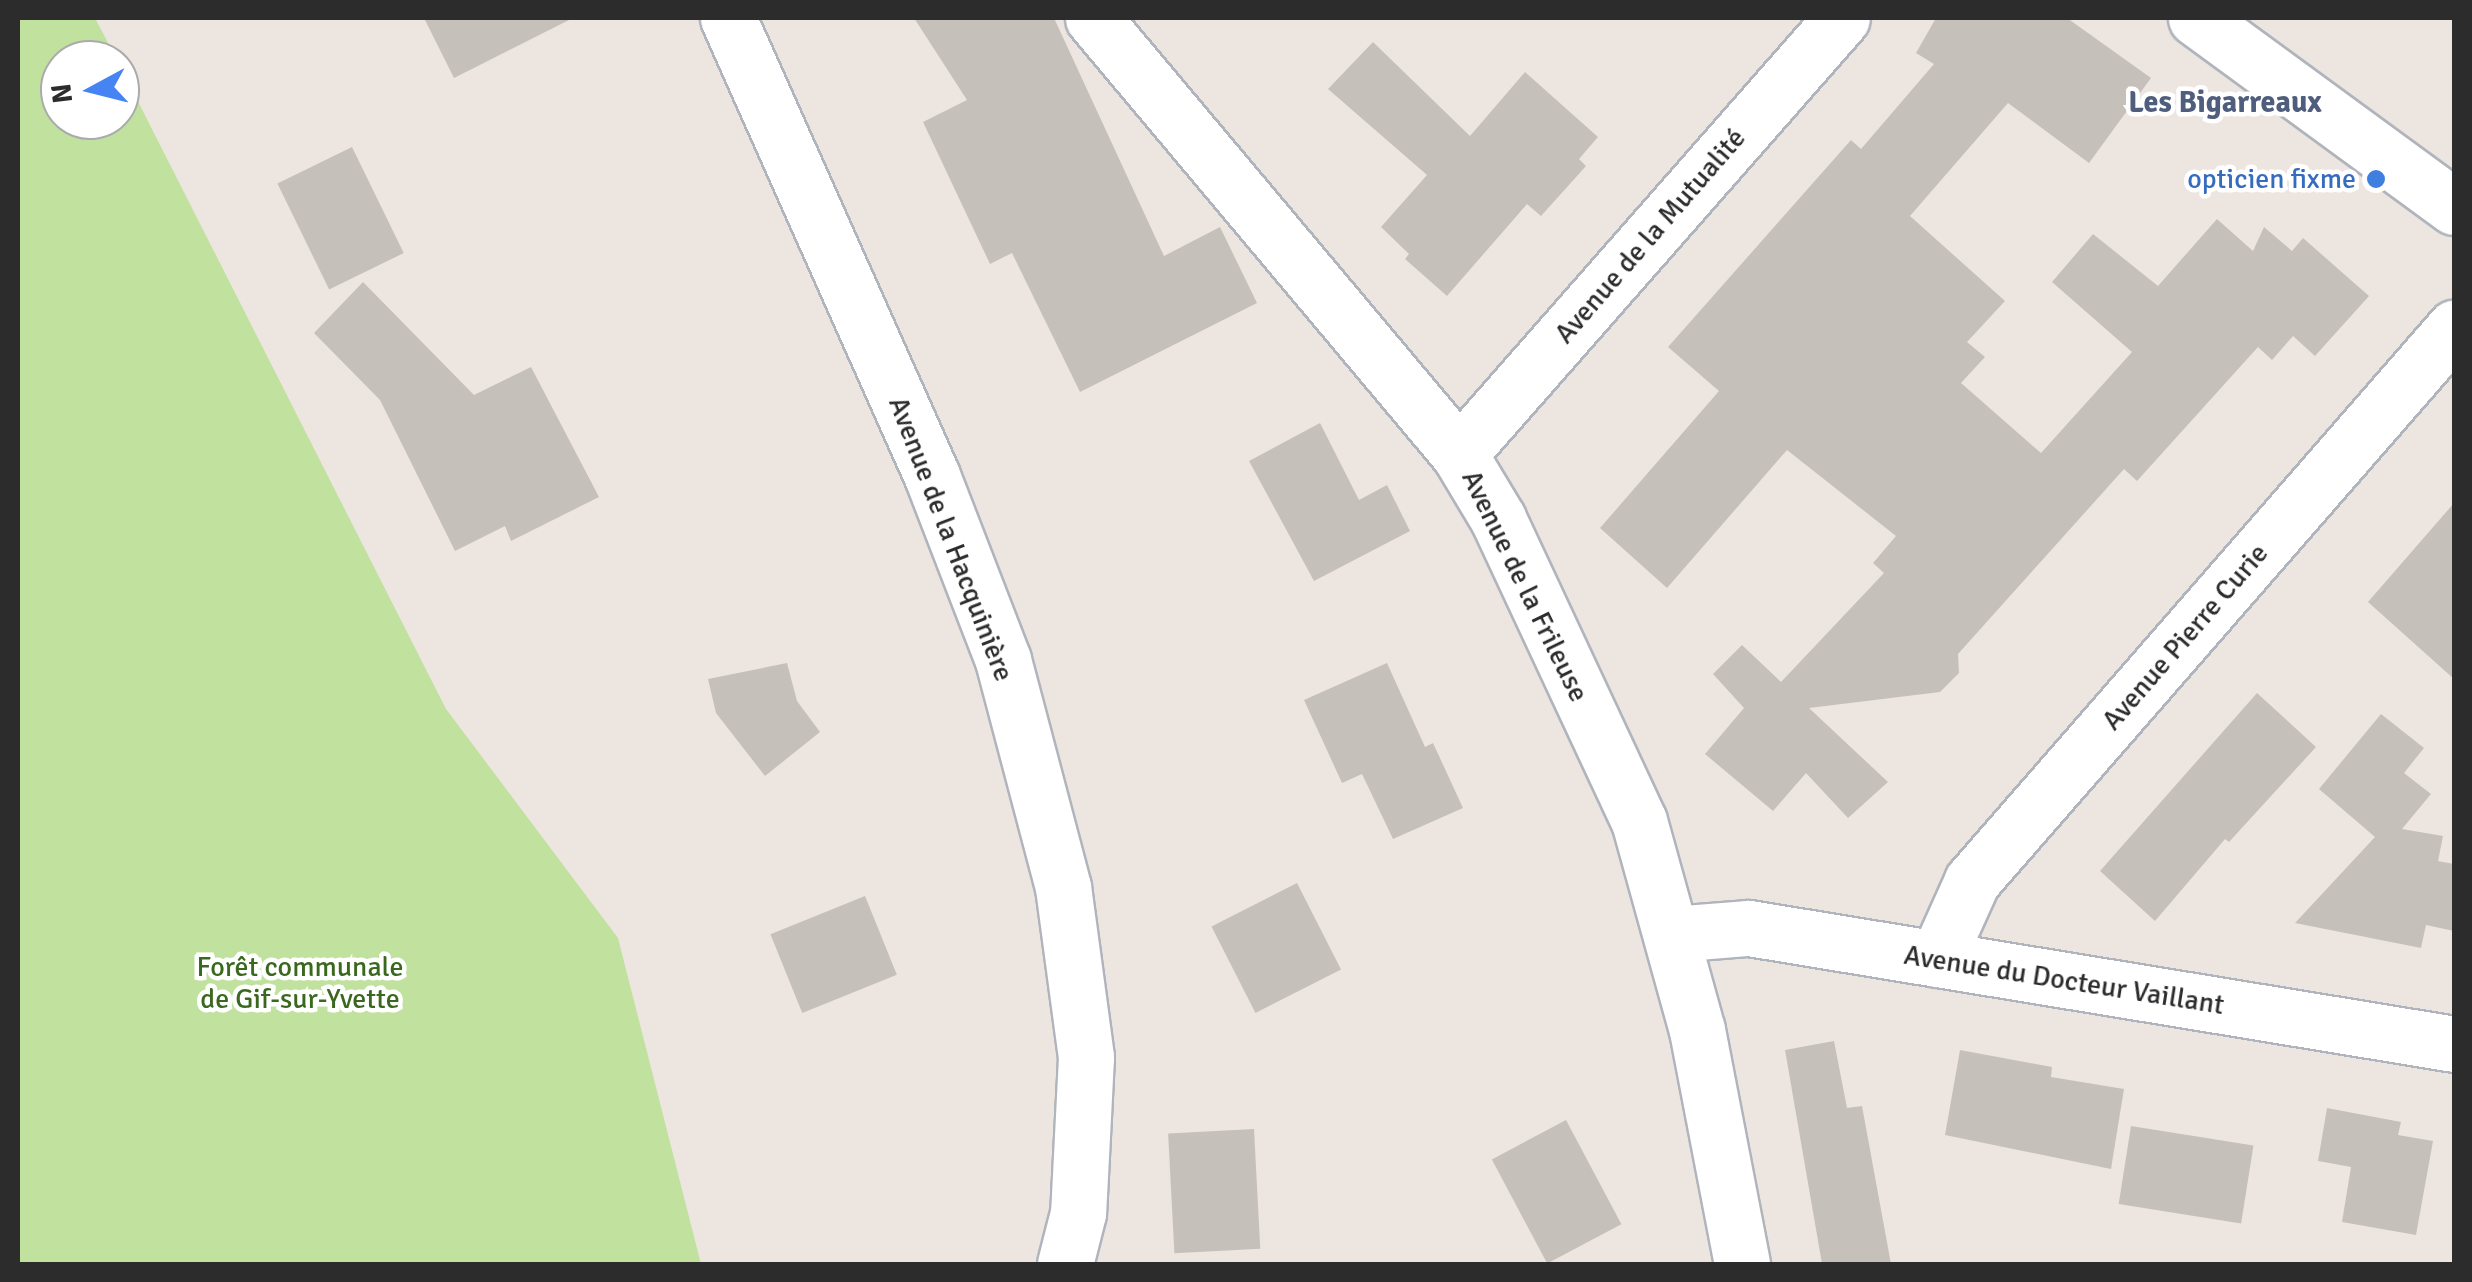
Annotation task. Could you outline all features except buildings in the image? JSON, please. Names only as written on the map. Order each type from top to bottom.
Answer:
[{"type":"street","name":"Avenue de la Hacquinière","points":[[728,18],[932,476],[1003,660],[1062,888],[1086,1057],[1078,1213],[1065,1264]]},
{"type":"street","name":"Avenue de la Frileuse","points":[[1093,18],[1459,454],[1498,519],[1639,821],[1697,1030],[1742,1264]]},
{"type":"street","name":"Avenue de la Mutualité","points":[[1459,454],[1842,18]]},
{"type":"street","points":[[2196,18],[2454,207]]},
{"type":"street","name":"Avenue Pierre Curie","points":[[1936,959],[1972,881],[2454,328]]},
{"type":"street","name":"Avenue du Docteur Vaillant","points":[[1672,934],[1749,928],[2454,1044]]},
{"type":"green space","name":"Forêt communale de Gif-sur-Yvette","points":[[18,18],[95,18],[107,40],[40,40],[40,140],[140,140],[140,105],[446,709],[618,938],[701,1264],[18,1264]]},
{"type":"place","name":"opticien fixme","points":[[2376,179]]},
{"type":"district","name":"Les Bigarreaux","points":[[2225,103]]}]
